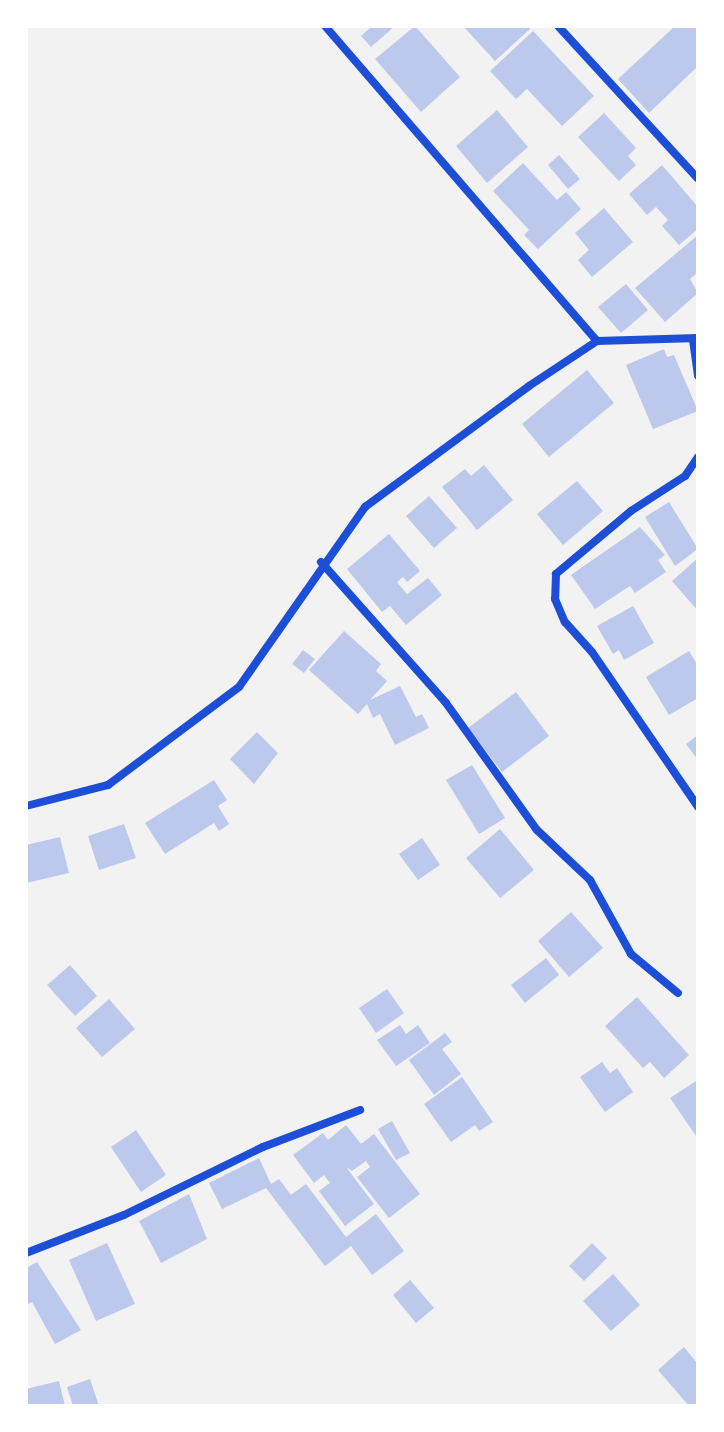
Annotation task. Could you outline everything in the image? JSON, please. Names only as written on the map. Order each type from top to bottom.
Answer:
[{"type":"street","points":[[325,26],[597,341]]},
{"type":"street","points":[[564,28],[698,179]]},
{"type":"street","points":[[26,806],[108,785],[239,687],[321,562],[365,507],[597,341],[695,339],[698,376]]},
{"type":"street","points":[[698,457],[685,476],[631,511],[556,574],[555,599],[565,622],[592,652],[698,807]]},
{"type":"street","points":[[321,562],[446,703],[537,830],[590,880],[631,954],[678,993]]},
{"type":"street","points":[[26,1253],[124,1215],[263,1147],[360,1110]]},
{"type":"building","points":[[372,26],[395,26],[371,47],[361,36]]},
{"type":"building","points":[[415,26],[460,77],[421,112],[375,59]]},
{"type":"building","points":[[463,26],[528,26],[530,29],[495,61]]},
{"type":"building","points":[[675,26],[698,26],[698,66],[649,113],[618,79]]},
{"type":"building","points":[[533,31],[594,96],[562,126],[527,89],[516,99],[490,71]]},
{"type":"building","points":[[497,110],[528,147],[487,183],[456,146]]},
{"type":"building","points":[[604,113],[636,148],[628,156],[636,165],[619,181],[578,137]]},
{"type":"building","points":[[559,155],[580,179],[568,189],[548,165]]},
{"type":"building","points":[[523,163],[557,200],[566,192],[581,209],[538,249],[524,235],[529,230],[493,191]]},
{"type":"building","points":[[662,165],[698,207],[698,229],[679,245],[662,226],[668,220],[656,207],[647,215],[629,194]]},
{"type":"building","points":[[604,208],[633,242],[592,277],[578,260],[589,250],[575,233]]},
{"type":"building","points":[[698,235],[698,272],[690,279],[698,293],[665,322],[635,288]]},
{"type":"building","points":[[626,284],[648,310],[621,333],[598,307]]},
{"type":"building","points":[[664,349],[667,357],[674,355],[698,411],[653,429],[626,365]]},
{"type":"building","points":[[587,370],[614,403],[549,457],[522,424]]},
{"type":"building","points":[[484,465],[513,500],[477,530],[442,487],[465,469],[471,476]]},
{"type":"building","points":[[577,481],[603,511],[563,545],[537,514]]},
{"type":"building","points":[[429,496],[457,528],[434,548],[406,516]]},
{"type":"building","points":[[669,502],[698,549],[675,566],[645,517]]},
{"type":"building","points":[[640,527],[665,555],[658,560],[666,572],[635,593],[630,586],[595,609],[571,575]]},
{"type":"building","points":[[389,534],[420,571],[407,582],[403,577],[397,582],[407,594],[428,578],[442,595],[406,625],[390,606],[382,612],[347,569]]},
{"type":"building","points":[[698,558],[698,611],[672,581]]},
{"type":"building","points":[[633,606],[654,643],[624,660],[619,650],[613,654],[597,626]]},
{"type":"building","points":[[344,631],[381,664],[376,671],[387,681],[370,700],[400,686],[416,717],[422,714],[429,728],[395,745],[380,714],[373,718],[367,704],[358,714],[309,670]]},
{"type":"building","points":[[303,650],[315,659],[304,673],[292,664]]},
{"type":"building","points":[[689,651],[698,666],[698,698],[669,715],[646,677]]},
{"type":"building","points":[[516,692],[549,736],[502,772],[468,728]]},
{"type":"building","points":[[257,732],[278,753],[254,784],[230,759]]},
{"type":"building","points":[[698,735],[698,760],[686,744]]},
{"type":"building","points":[[472,765],[505,818],[479,834],[446,780]]},
{"type":"building","points":[[214,780],[227,800],[218,806],[229,824],[219,831],[214,823],[165,854],[145,823]]},
{"type":"building","points":[[124,824],[136,858],[99,870],[88,836]]},
{"type":"building","points":[[500,829],[534,870],[500,898],[466,858]]},
{"type":"building","points":[[60,837],[69,873],[26,883],[26,845]]},
{"type":"building","points":[[422,838],[440,865],[418,880],[399,854]]},
{"type":"building","points":[[571,912],[603,948],[569,977],[538,941]]},
{"type":"building","points":[[546,958],[559,975],[525,1003],[511,985]]},
{"type":"building","points":[[70,965],[97,996],[75,1016],[47,985]]},
{"type":"building","points":[[387,989],[404,1013],[376,1033],[359,1008]]},
{"type":"building","points":[[637,997],[689,1055],[664,1078],[650,1062],[643,1068],[605,1026]]},
{"type":"building","points":[[109,999],[135,1029],[102,1057],[76,1028]]},
{"type":"building","points":[[400,1025],[406,1034],[418,1025],[430,1043],[396,1066],[377,1040]]},
{"type":"building","points":[[445,1033],[452,1042],[442,1049],[461,1074],[434,1095],[409,1060]]},
{"type":"building","points":[[602,1062],[610,1073],[617,1068],[633,1092],[605,1112],[580,1077]]},
{"type":"building","points":[[462,1077],[493,1122],[479,1131],[475,1125],[451,1142],[424,1104]]},
{"type":"building","points":[[696,1081],[698,1084],[698,1139],[670,1098]]},
{"type":"building","points":[[392,1121],[410,1153],[396,1160],[378,1129]]},
{"type":"building","points":[[346,1125],[361,1144],[374,1134],[420,1194],[389,1218],[357,1177],[370,1167],[366,1161],[352,1171],[346,1167],[374,1204],[345,1226],[319,1191],[330,1183],[324,1175],[314,1183],[293,1155],[323,1133],[328,1140]]},
{"type":"building","points":[[136,1130],[166,1175],[141,1192],[111,1147]]},
{"type":"building","points":[[259,1158],[271,1184],[279,1179],[291,1195],[306,1184],[346,1237],[376,1214],[404,1251],[372,1275],[351,1246],[325,1266],[266,1188],[222,1209],[209,1183]]},
{"type":"building","points":[[189,1194],[207,1239],[161,1263],[139,1221]]},
{"type":"building","points":[[107,1243],[135,1304],[96,1321],[69,1260]]},
{"type":"building","points":[[592,1243],[607,1258],[584,1281],[569,1266]]},
{"type":"building","points":[[37,1262],[81,1330],[55,1344],[32,1302],[26,1305],[26,1268]]},
{"type":"building","points":[[613,1274],[640,1305],[611,1331],[583,1301]]},
{"type":"building","points":[[410,1280],[434,1308],[416,1323],[393,1295]]},
{"type":"building","points":[[684,1347],[698,1364],[698,1406],[689,1406],[658,1370]]},
{"type":"building","points":[[90,1379],[99,1406],[73,1406],[67,1387]]},
{"type":"building","points":[[59,1381],[65,1406],[26,1406],[26,1389]]}]
